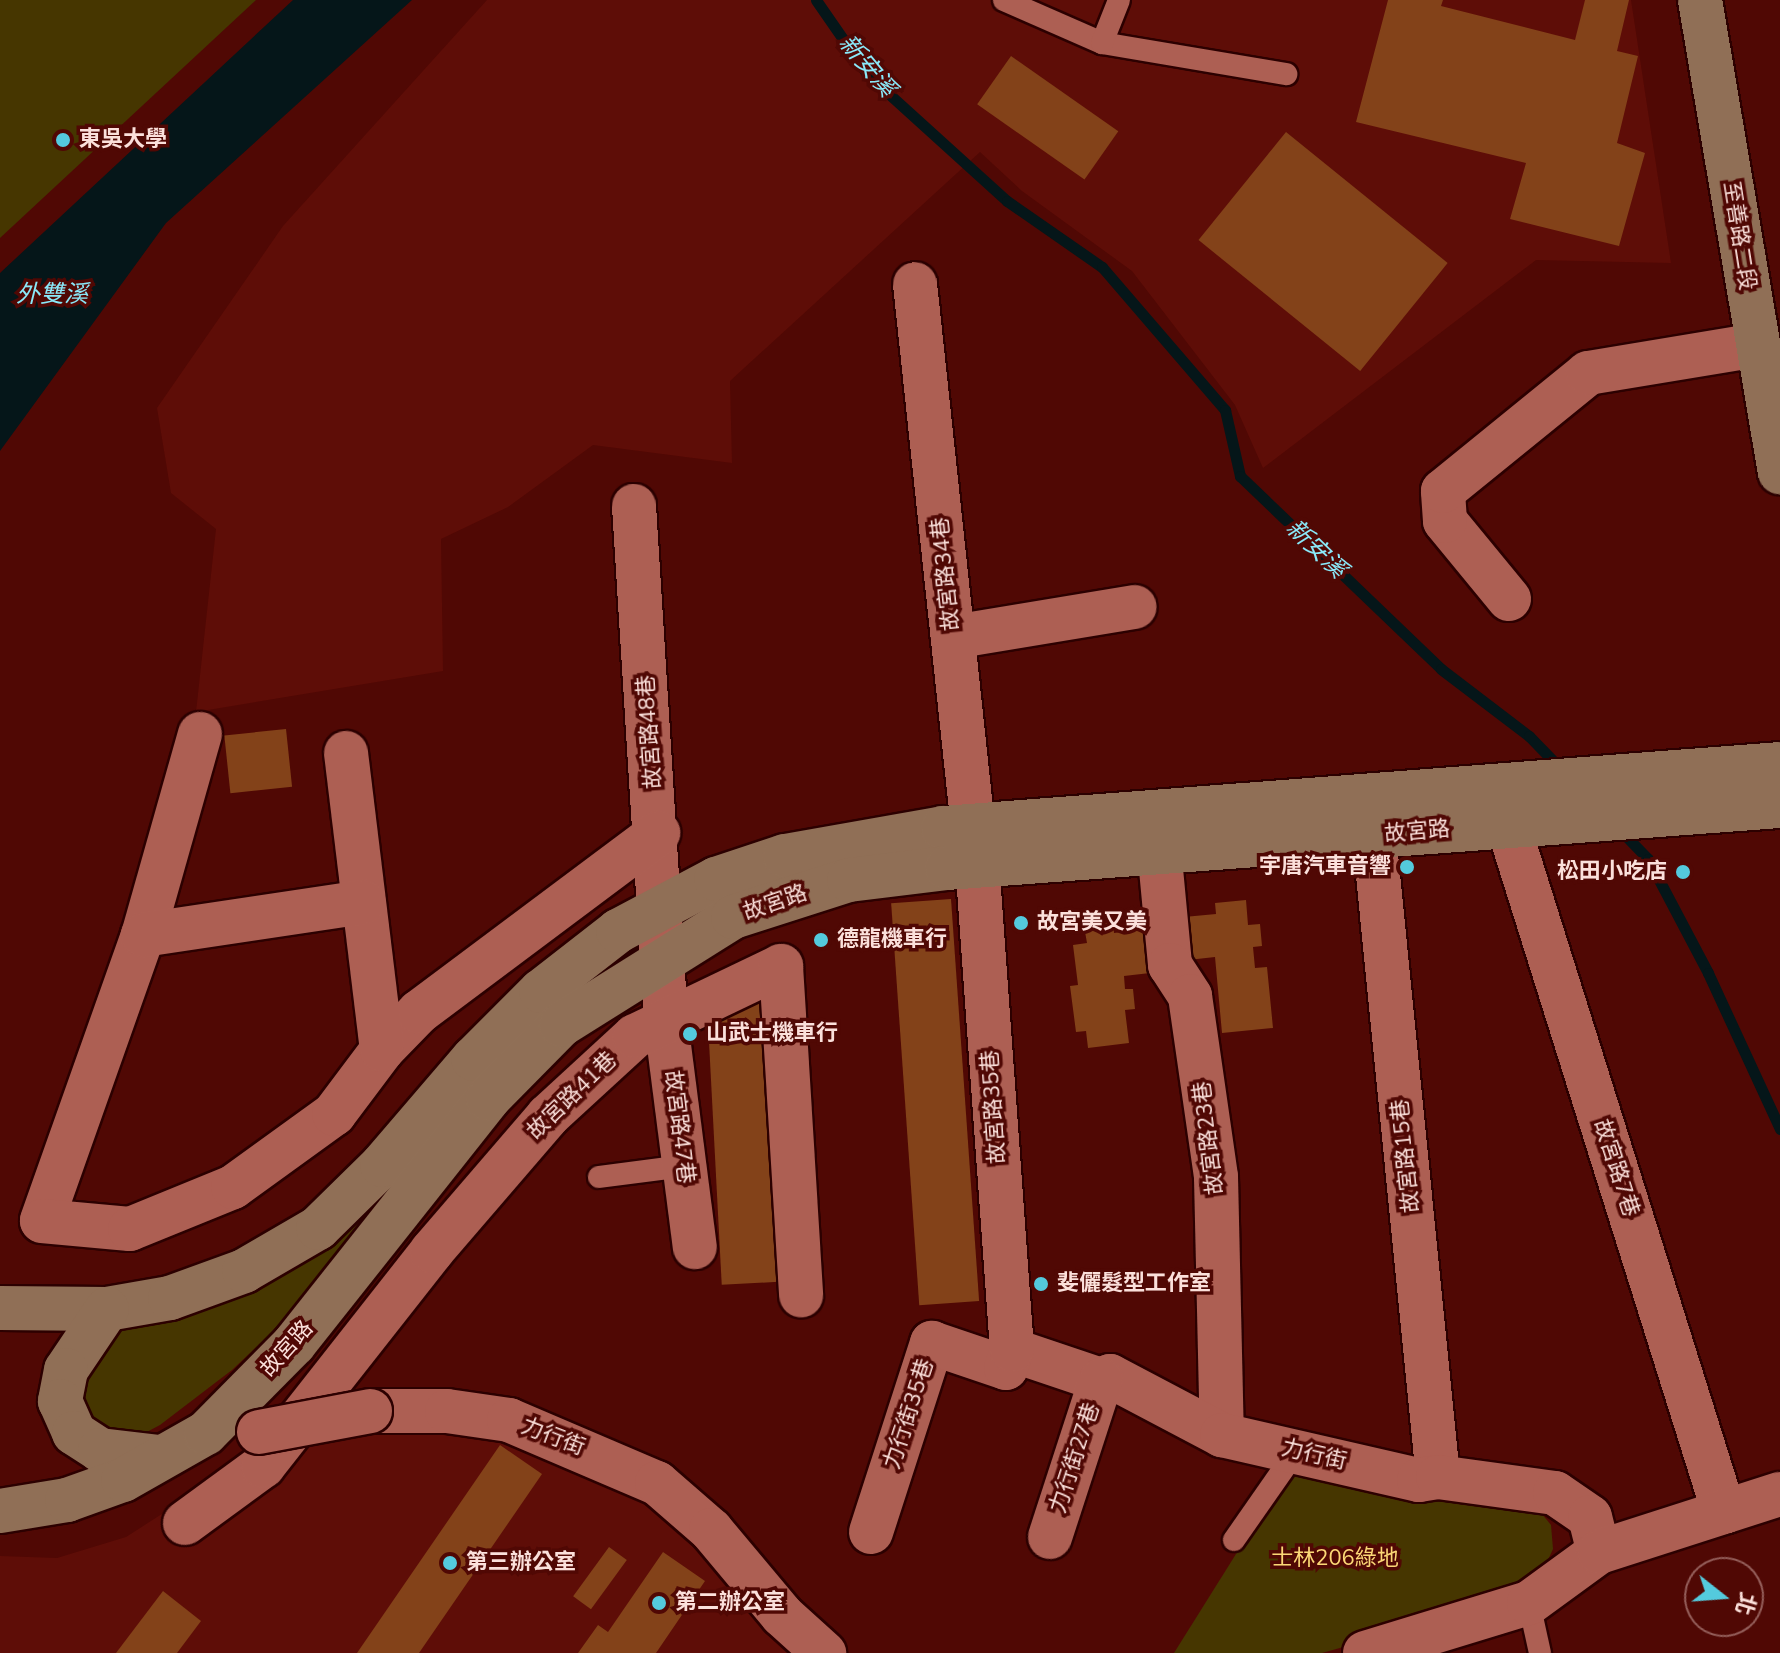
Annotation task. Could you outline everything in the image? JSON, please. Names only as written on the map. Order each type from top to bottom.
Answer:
[{"type":"main road","name":"至善路二段","points":[[1700,0],[1780,472]]},
{"type":"main road","name":"故宮路","points":[[0,1511],[67,1500],[123,1480],[206,1433],[294,1344],[488,1099],[561,1025],[661,958],[733,917],[791,896],[974,845],[1527,783],[1780,764]]},
{"type":"main road","name":"故宮路","points":[[0,1308],[107,1309],[170,1298],[244,1271],[318,1228],[382,1165],[473,1059],[541,991],[618,931],[716,879],[785,856],[841,843],[1159,848],[1780,806]]},
{"type":"main road","points":[[107,1309],[66,1370],[60,1401],[74,1433],[100,1450],[160,1457]]},
{"type":"street","name":"故宮路34巷","points":[[915,284],[974,845]]},
{"type":"street","points":[[1509,599],[1445,521],[1443,491],[1588,373],[1757,345]]},
{"type":"street","name":"故宮路48巷","points":[[634,506],[658,833],[661,958]]},
{"type":"street","points":[[953,637],[1135,607]]},
{"type":"street","points":[[200,734],[143,935],[42,1221],[130,1229],[233,1187],[334,1114],[382,1050],[419,1012],[658,833]]},
{"type":"street","points":[[346,753],[382,1050]]},
{"type":"street","name":"故宮路7巷","points":[[1508,825],[1724,1512]]},
{"type":"street","name":"故宮路15巷","points":[[1374,835],[1438,1477]]},
{"type":"street","name":"故宮路35巷","points":[[974,845],[1012,1350]]},
{"type":"street","name":"故宮路23巷","points":[[1159,848],[1170,965],[1190,996],[1216,1177],[1222,1435]]},
{"type":"street","points":[[143,935],[364,902]]},
{"type":"street","name":"故宮路47巷","points":[[661,958],[666,1022],[695,1247]]},
{"type":"street","name":"故宮路41巷","points":[[185,1523],[263,1466],[432,1251],[548,1116],[635,1036],[781,966],[801,1295]]},
{"type":"street","name":"力行街35巷","points":[[871,1532],[932,1343],[1006,1368],[1012,1350]]},
{"type":"street","name":"力行街","points":[[1012,1350],[1101,1380],[1110,1376],[1222,1435],[1419,1480],[1438,1477],[1555,1493],[1590,1517],[1599,1552]]},
{"type":"street","name":"力行街27巷","points":[[1050,1537],[1101,1380]]},
{"type":"street","name":"力行街","points":[[206,1433],[259,1432],[370,1411],[447,1411],[509,1420],[657,1483],[711,1530],[782,1615],[824,1653]]},
{"type":"street","points":[[1365,1653],[1529,1603],[1599,1552],[1780,1494]]},
{"type":"lane","points":[[1004,0],[1102,43],[1286,74]]},
{"type":"lane","points":[[1102,43],[1119,0]]},
{"type":"lane","points":[[599,1177],[684,1166]]},
{"type":"lane","points":[[1234,1540],[1296,1451]]},
{"type":"lane","points":[[1529,1603],[1540,1653]]},
{"type":"shaded area","points":[[487,0],[1631,0],[1671,263],[1536,260],[1263,468],[1235,405],[1132,271],[1022,191],[980,152],[730,381],[732,463],[593,445],[508,507],[441,539],[443,671],[196,712],[216,529],[171,493],[157,408],[283,226]]},
{"type":"shaded area","points":[[361,1422],[489,1424],[614,1474],[705,1534],[805,1653],[0,1653],[0,1556],[57,1558],[126,1537],[207,1485]]},
{"type":"green space","name":"東吳大學","points":[[0,0],[256,0],[0,238]]},
{"type":"green space","points":[[368,1217],[301,1305],[232,1370],[160,1425],[128,1442],[85,1421],[76,1378],[109,1333],[191,1314],[256,1288]]},
{"type":"green space","name":"士林206綠地","points":[[1293,1463],[1533,1503],[1551,1525],[1553,1549],[1542,1573],[1461,1614],[1322,1653],[1174,1653]]},
{"type":"water","name":"外雙溪","points":[[293,0],[412,0],[166,223],[0,451],[0,273]]},
{"type":"building","points":[[1388,0],[1443,0],[1441,6],[1575,40],[1585,0],[1629,0],[1617,51],[1638,56],[1617,143],[1645,153],[1619,246],[1510,219],[1526,163],[1356,122]]},
{"type":"building","points":[[1011,56],[1118,131],[1084,179],[977,104]]},
{"type":"building","points":[[1286,132],[1448,263],[1360,371],[1199,240]]},
{"type":"building","points":[[286,729],[292,787],[230,793],[224,735]]},
{"type":"building","points":[[951,899],[979,1301],[919,1305],[891,903]]},
{"type":"building","points":[[1246,900],[1248,925],[1260,924],[1262,946],[1253,947],[1255,968],[1267,967],[1273,1028],[1222,1033],[1215,957],[1188,960],[1184,917],[1216,914],[1215,903]]},
{"type":"building","points":[[1113,922],[1114,933],[1144,929],[1150,973],[1124,976],[1125,989],[1133,989],[1135,1009],[1125,1010],[1129,1043],[1088,1048],[1086,1031],[1076,1032],[1070,986],[1078,985],[1073,945],[1087,943],[1084,926]]},
{"type":"building","points":[[768,1002],[783,1282],[722,1285],[707,1005]]},
{"type":"building","name":"第三辦公室","points":[[500,1445],[542,1474],[419,1653],[357,1653]]},
{"type":"building","points":[[609,1547],[627,1560],[591,1609],[573,1596]]},
{"type":"building","name":"第二辦公室","points":[[663,1552],[705,1581],[656,1653],[578,1653],[598,1625],[608,1632]]},
{"type":"building","points":[[163,1591],[201,1621],[177,1653],[116,1653]]},
{"type":"waterway","name":"新安溪","points":[[816,0],[868,75],[1007,201],[1102,267],[1225,410],[1240,476],[1441,669],[1529,736],[1562,770]]},
{"type":"waterway","name":"新安溪","points":[[1621,831],[1648,859],[1708,973],[1780,1129]]},
{"type":"place","name":"東吳大學","points":[[63,140]]},
{"type":"place","name":"宇唐汽車音響","points":[[1407,867]]},
{"type":"place","name":"松田小吃店","points":[[1683,872]]},
{"type":"place","name":"故宮美又美","points":[[1021,923]]},
{"type":"place","name":"德龍機車行","points":[[821,940]]},
{"type":"place","name":"山武士機車行","points":[[690,1034]]},
{"type":"place","name":"斐儷髮型工作室","points":[[1041,1284]]},
{"type":"place","name":"第三辦公室","points":[[450,1563]]},
{"type":"place","name":"第二辦公室","points":[[659,1603]]}]
